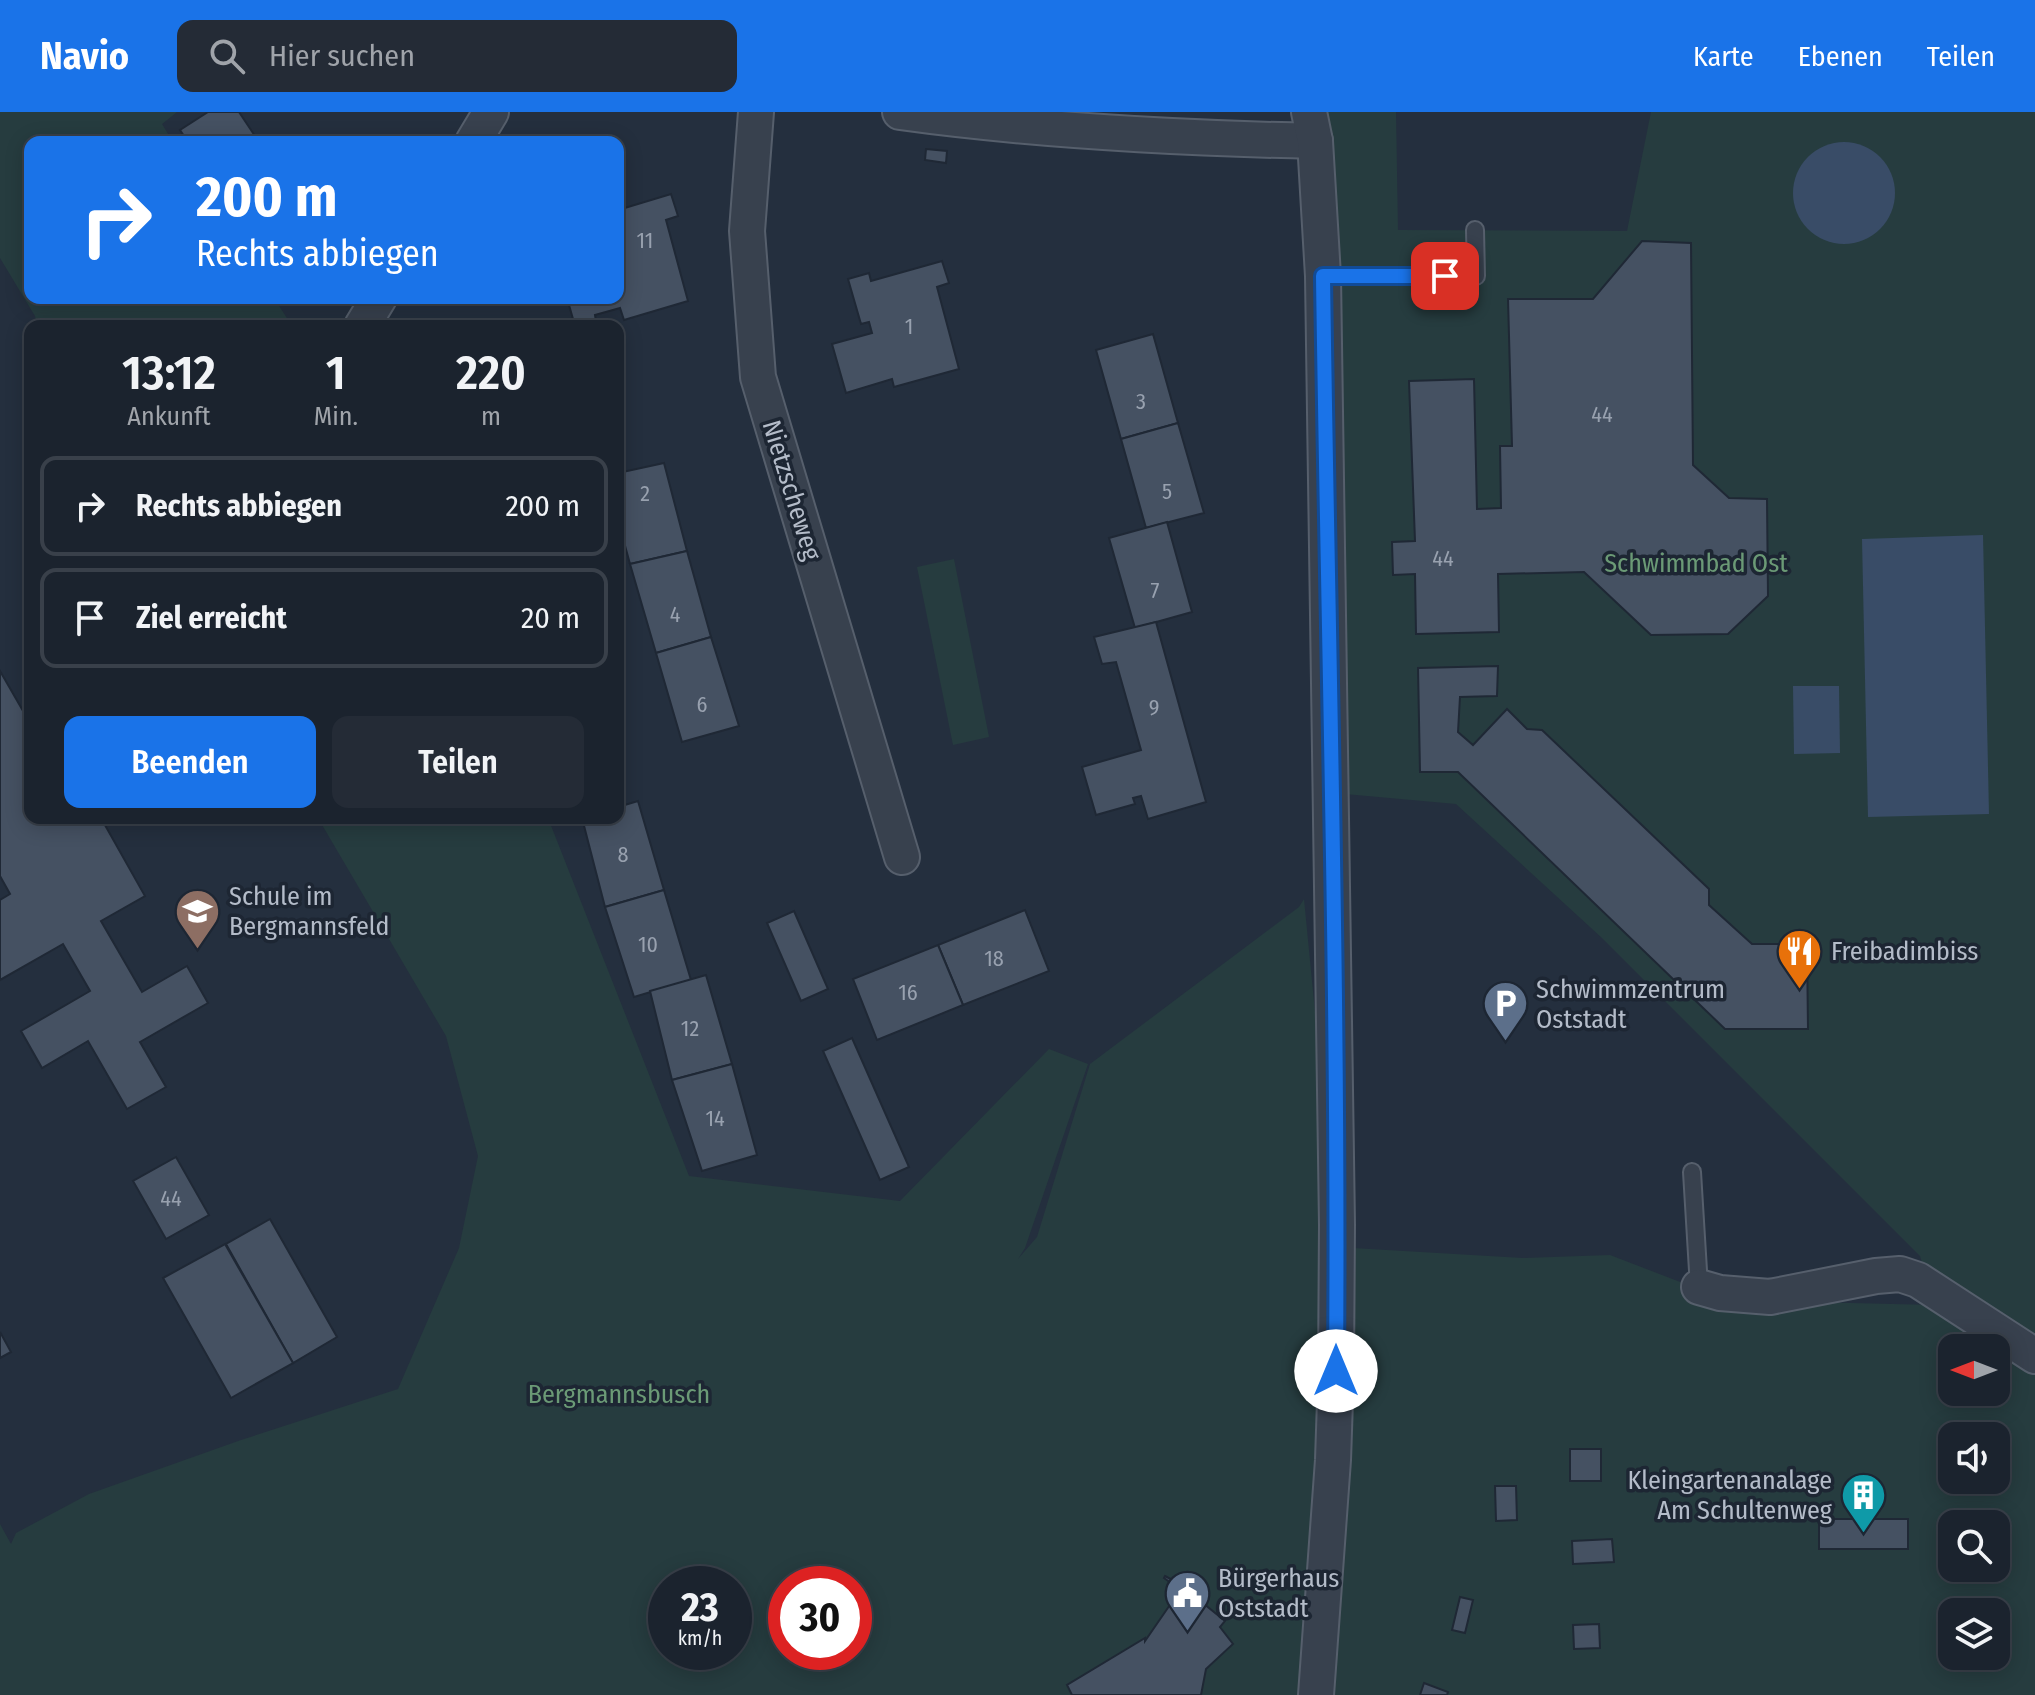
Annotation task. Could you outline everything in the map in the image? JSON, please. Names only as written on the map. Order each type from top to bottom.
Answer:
[{"type":"street","points":[[477,136],[491,112]]},
{"type":"street","name":"Nietzscheweg","points":[[756,112],[747,231],[758,377],[902,857]]},
{"type":"street","points":[[900,112],[1063,129],[1229,139],[1315,122],[1323,276],[1337,1225],[1333,1460],[1316,1695]]},
{"type":"street","points":[[1699,1287],[1720,1293],[1770,1297],[1900,1274],[1918,1280],[2035,1356]]},
{"type":"lane","points":[[1323,276],[1476,276],[1475,230]]},
{"type":"lane","points":[[1692,1172],[1699,1287]]},
{"type":"green space","points":[[0,112],[177,112],[162,124],[169,136],[24,136],[24,298],[0,258]]},
{"type":"green space","points":[[1320,112],[1396,112],[1398,230],[1627,231],[1651,112],[2035,112],[2035,1695],[0,1695],[0,1524],[11,1544],[16,1533],[89,1494],[398,1389],[459,1248],[478,1156],[446,1036],[322,824],[550,824],[689,1176],[900,1201],[1049,1049],[1088,1064],[1025,1248],[1018,1259],[1037,1237],[1090,1064],[1299,907],[1304,899],[1336,1247],[1523,1258],[1610,1255],[1727,1300],[1934,1305],[1920,1256],[1602,938],[1456,804],[1334,793]]},
{"type":"green space","points":[[28,304],[278,304],[288,320],[36,320]]},
{"type":"green space","points":[[954,559],[989,737],[953,745],[917,567]]},
{"type":"water","points":[[1844,142],[1863,146],[1880,157],[1891,174],[1895,193],[1891,212],[1880,229],[1863,240],[1844,244],[1825,240],[1808,229],[1797,212],[1793,193],[1797,174],[1808,157],[1825,146]]},
{"type":"water","points":[[1983,535],[1989,814],[1868,817],[1862,539]]},
{"type":"water","points":[[1793,686],[1839,686],[1840,753],[1794,754]]},
{"type":"building","points":[[208,112],[239,112],[255,136],[184,136],[180,130]]},
{"type":"building","points":[[926,149],[947,151],[946,163],[925,160]]},
{"type":"building","points":[[671,194],[678,216],[666,220],[688,301],[624,320],[620,308],[595,315],[596,320],[573,320],[569,304],[624,304],[624,208]]},
{"type":"building","points":[[1642,241],[1691,243],[1693,465],[1729,498],[1767,499],[1768,596],[1728,634],[1651,635],[1584,572],[1498,574],[1499,632],[1416,634],[1415,574],[1393,575],[1392,542],[1415,541],[1409,381],[1474,379],[1477,509],[1501,508],[1500,446],[1512,446],[1508,299],[1593,299]]},
{"type":"building","points":[[942,261],[949,283],[937,287],[959,369],[894,387],[892,379],[846,393],[832,344],[872,333],[869,322],[861,324],[848,279],[869,273],[871,281]]},
{"type":"building","points":[[1153,334],[1178,423],[1121,439],[1096,350]]},
{"type":"building","points":[[1178,423],[1204,513],[1146,528],[1121,439]]},
{"type":"building","points":[[664,463],[687,551],[630,564],[624,542],[624,472]]},
{"type":"building","points":[[1167,522],[1192,612],[1135,628],[1109,538]]},
{"type":"building","points":[[687,551],[711,637],[656,653],[630,564]]},
{"type":"building","points":[[1156,622],[1206,802],[1148,819],[1141,796],[1133,798],[1135,804],[1096,815],[1082,767],[1141,750],[1116,662],[1102,664],[1094,637]]},
{"type":"building","points":[[711,637],[739,726],[682,742],[656,653]]},
{"type":"building","points":[[1498,666],[1497,696],[1460,697],[1458,732],[1473,745],[1507,709],[1527,729],[1542,730],[1709,889],[1709,905],[1752,944],[1807,944],[1808,1029],[1725,1029],[1458,772],[1420,772],[1418,668]]},
{"type":"building","points":[[0,671],[24,713],[24,824],[104,824],[145,896],[101,921],[142,992],[187,966],[208,1003],[140,1042],[166,1087],[127,1109],[88,1041],[42,1068],[21,1031],[90,991],[63,944],[0,980],[0,900],[10,894],[0,876]]},
{"type":"building","points":[[638,801],[664,890],[605,907],[584,824],[624,824],[624,805]]},
{"type":"building","points":[[664,890],[691,980],[634,997],[605,907]]},
{"type":"building","points":[[1025,910],[1049,971],[963,1005],[938,945]]},
{"type":"building","points":[[794,911],[828,989],[801,1001],[767,923]]},
{"type":"building","points":[[938,945],[963,1005],[877,1040],[853,979]]},
{"type":"building","points":[[706,975],[732,1064],[672,1080],[650,991]]},
{"type":"building","points":[[852,1038],[909,1167],[880,1180],[823,1051]]},
{"type":"building","points":[[732,1064],[757,1155],[702,1171],[672,1080]]},
{"type":"building","points":[[176,1157],[209,1215],[166,1239],[133,1181]]},
{"type":"building","points":[[270,1219],[337,1337],[293,1363],[226,1244]]},
{"type":"building","points":[[225,1244],[293,1363],[231,1398],[163,1278]]},
{"type":"building","points":[[0,1332],[11,1352],[0,1358]]},
{"type":"building","points":[[1570,1449],[1601,1449],[1601,1481],[1570,1481]]},
{"type":"building","points":[[1495,1486],[1516,1486],[1517,1520],[1496,1521]]},
{"type":"building","name":"Kleingartenanalage Am Schultenweg","points":[[1819,1519],[1908,1519],[1908,1549],[1819,1549]]},
{"type":"building","points":[[1612,1539],[1614,1562],[1573,1564],[1572,1541]]},
{"type":"building","name":"Bürgerhaus Oststadt","points":[[1165,1576],[1195,1592],[1193,1595],[1225,1621],[1220,1627],[1233,1644],[1206,1669],[1201,1695],[1072,1695],[1067,1685],[1145,1638],[1145,1641],[1174,1599],[1175,1586]]},
{"type":"building","points":[[1460,1597],[1473,1600],[1465,1633],[1452,1630]]},
{"type":"building","points":[[1599,1624],[1600,1648],[1574,1649],[1573,1625]]},
{"type":"building","points":[[1424,1683],[1448,1692],[1447,1695],[1420,1695]]},
{"type":"place","name":"Schule im Bergmannsfeld","points":[[198,950]]},
{"type":"place","name":"Freibadimbiss","points":[[1800,990]]},
{"type":"place","name":"Schwimmzentrum Oststadt","points":[[1505,1043]]},
{"type":"place","name":"Kleingartenanalage Am Schultenweg","points":[[1863,1534]]},
{"type":"place","name":"Bürgerhaus Oststadt","points":[[1187,1632]]},
{"type":"route","points":[[1336,1371],[1335,966],[1323,276],[1445,276]]},
{"type":"park label","name":"Schwimmbad Ost","points":[[1696,563]]},
{"type":"park label","name":"Bergmannsbusch","points":[[619,1394]]}]
